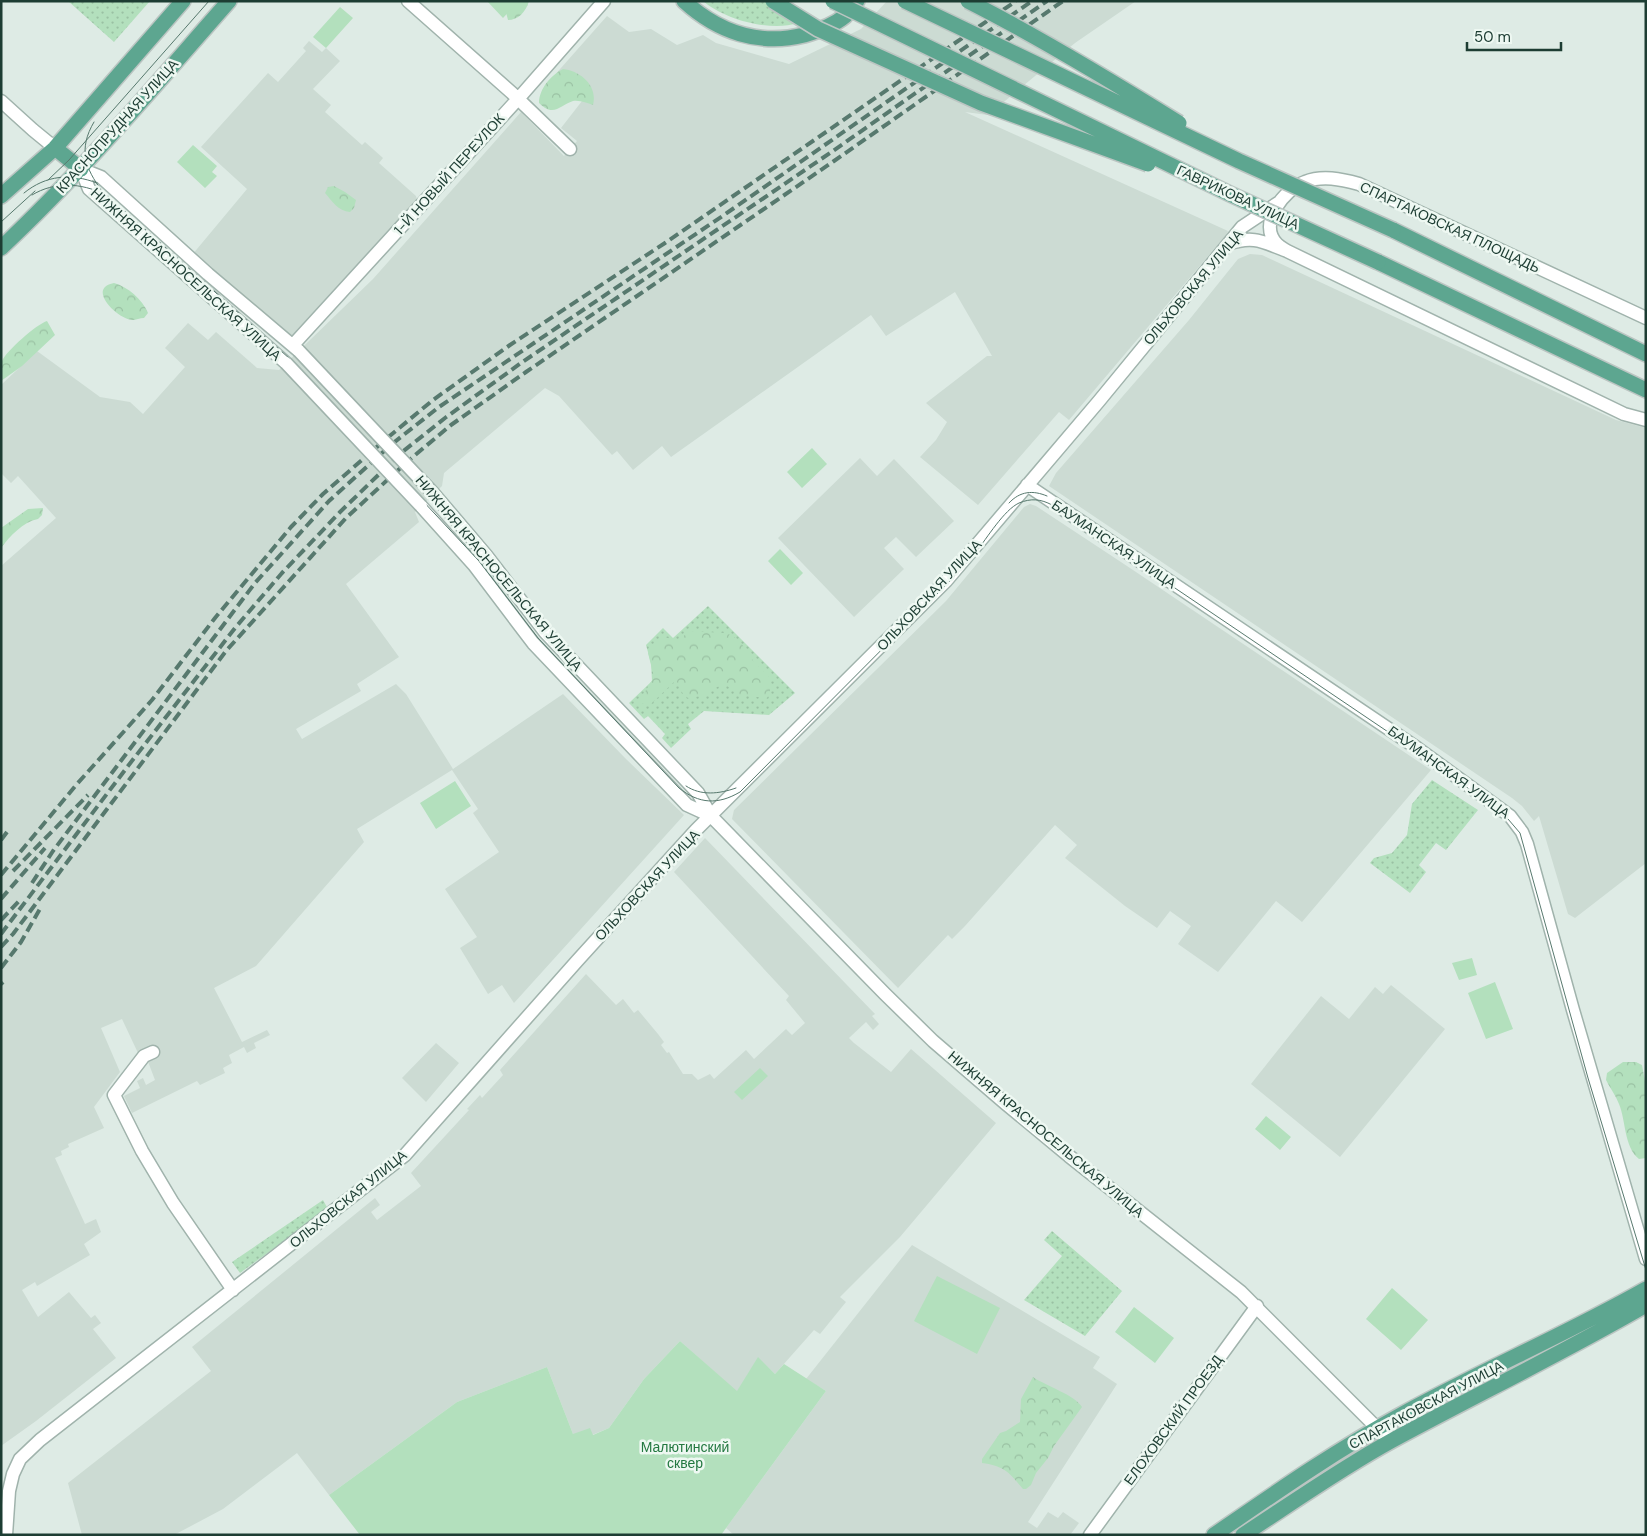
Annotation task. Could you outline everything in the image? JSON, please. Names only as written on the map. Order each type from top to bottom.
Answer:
[{"type":"main road","points":[[1,196],[55,148],[183,1]]},
{"type":"main road","name":"КРАСНОПРУДНАЯ УЛИЦА","points":[[1,248],[81,169],[229,1]]},
{"type":"main road","points":[[684,1],[695,11],[720,26],[742,36],[768,40],[794,38],[821,31],[844,16],[857,1]]},
{"type":"main road","points":[[773,1],[818,29],[982,103],[1230,194]]},
{"type":"main road","name":"ГАВРИКОВА УЛИЦА","points":[[832,1],[1230,194],[1378,262],[1646,390]]},
{"type":"main road","points":[[905,1],[1240,162],[1392,230],[1646,354]]},
{"type":"main road","points":[[968,1],[1023,29],[1108,79],[1240,162]]},
{"type":"main road","points":[[55,148],[81,169]]},
{"type":"main road","name":"СПАРТАКОВСКАЯ УЛИЦА","points":[[1214,1535],[1305,1473],[1400,1415],[1607,1311],[1646,1289]]},
{"type":"main road","name":"СПАРТАКОВСКАЯ УЛИЦА","points":[[1243,1535],[1390,1442],[1646,1305]]},
{"type":"street","points":[[408,1],[518,99],[570,149]]},
{"type":"street","name":"1-Й НОВЫЙ ПЕРЕУЛОК","points":[[296,348],[604,1]]},
{"type":"street","points":[[1,101],[55,148]]},
{"type":"street","name":"НИЖНЯЯ КРАСНОСЕЛЬСКАЯ УЛИЦА","points":[[81,169],[101,178],[208,274],[296,348],[434,494],[486,554],[545,632],[698,793],[711,816],[885,994],[934,1041],[1005,1104],[1257,1306],[1390,1442]]},
{"type":"street","name":"НИЖНЯЯ КРАСНОСЕЛЬСКАЯ УЛИЦА","points":[[81,169],[89,189],[286,363],[474,565],[533,642],[572,685],[687,805],[711,816]]},
{"type":"street","name":"СПАРТАКОВСКАЯ ПЛОЩАДЬ","points":[[1278,203],[1294,188],[1304,182],[1316,179],[1334,179],[1359,184],[1646,318]]},
{"type":"street","points":[[1278,203],[1272,220],[1272,236],[1277,245],[1287,251],[1624,414],[1646,420]]},
{"type":"street","name":"ОЛЬХОВСКАЯ УЛИЦА","points":[[6,1535],[9,1491],[7,1473],[20,1459],[36,1444],[405,1155],[674,854],[932,596],[973,551],[1027,484],[1100,401],[1242,227],[1278,203]]},
{"type":"street","points":[[1228,244],[1242,239],[1254,239],[1287,251]]},
{"type":"street","name":"БАУМАНСКАЯ УЛИЦА","points":[[1027,484],[1441,764],[1510,816],[1522,832],[1526,844],[1646,1259]]},
{"type":"street","points":[[153,1052],[144,1056],[114,1095],[142,1150],[169,1195],[233,1290]]},
{"type":"street","name":"ЕЛОХОВСКИЙ ПРОЕЗД","points":[[1090,1535],[1257,1306]]},
{"type":"shaded area","points":[[887,1],[1136,1],[1075,43],[988,115],[965,112],[1228,231],[1226,235],[1069,420],[1059,412],[978,505],[920,457],[936,440],[947,422],[926,403],[987,356],[992,356],[955,292],[886,336],[871,315],[671,457],[662,446],[633,470],[617,451],[612,455],[559,396],[545,388],[444,473],[442,486],[415,512],[419,522],[346,584],[399,657],[357,684],[361,691],[296,729],[302,739],[396,684],[406,694],[453,769],[563,694],[684,815],[514,1003],[502,985],[488,994],[460,948],[477,937],[445,889],[499,852],[473,813],[478,809],[452,770],[357,829],[364,842],[256,966],[214,988],[242,1042],[267,1030],[270,1035],[254,1043],[256,1048],[247,1053],[244,1047],[229,1055],[232,1063],[223,1068],[225,1073],[200,1085],[197,1081],[132,1113],[124,1096],[140,1088],[137,1081],[143,1078],[146,1085],[155,1080],[147,1059],[150,1048],[138,1053],[122,1019],[101,1028],[120,1072],[94,1107],[104,1128],[68,1144],[69,1147],[61,1151],[62,1155],[55,1158],[85,1224],[96,1219],[101,1232],[84,1244],[90,1255],[37,1286],[35,1282],[22,1290],[38,1317],[69,1292],[91,1318],[95,1315],[101,1323],[93,1329],[116,1358],[1,1446],[1,566],[56,518],[18,476],[11,483],[1,473],[1,385],[37,351],[100,397],[130,402],[143,414],[185,367],[165,348],[188,323],[208,340],[216,332],[257,368],[279,370],[373,279],[521,112],[564,156],[577,141],[561,128],[582,101],[553,77],[607,16],[629,32],[651,29],[677,45],[703,35],[716,43],[789,64],[861,29]]},
{"type":"shaded area","points":[[309,41],[322,52],[326,48],[340,61],[313,89],[331,105],[325,112],[362,145],[365,142],[383,158],[379,163],[416,196],[417,200],[290,340],[192,255],[247,189],[201,147],[268,73],[278,82],[306,51],[303,48]]},
{"type":"shaded area","points":[[1250,254],[1262,255],[1616,420],[1646,428],[1646,863],[1575,918],[1568,914],[1539,816],[1534,821],[1522,806],[1512,798],[1049,486],[1056,473],[1189,320],[1238,259]]},
{"type":"shaded area","points":[[860,458],[877,476],[894,459],[954,521],[916,557],[896,537],[884,548],[904,569],[854,617],[778,538]]},
{"type":"shaded area","points":[[1030,504],[1036,506],[1130,568],[1431,770],[1302,922],[1276,901],[1218,972],[1178,944],[1191,926],[1170,911],[1157,928],[1125,906],[1065,858],[1077,845],[1055,825],[965,926],[952,939],[948,935],[898,988],[732,819],[734,810],[946,601],[1024,507]]},
{"type":"shaded area","points":[[705,838],[875,1014],[872,1016],[879,1024],[873,1030],[866,1022],[849,1038],[854,1043],[891,1072],[911,1049],[996,1123],[900,1237],[840,1297],[846,1302],[820,1334],[814,1330],[775,1374],[758,1358],[737,1392],[680,1341],[644,1379],[609,1428],[592,1435],[573,1434],[547,1367],[457,1402],[329,1495],[297,1453],[223,1509],[174,1535],[82,1535],[68,1483],[211,1371],[192,1347],[375,1198],[380,1205],[371,1212],[377,1220],[421,1186],[411,1173],[469,1110],[467,1109],[480,1095],[482,1098],[503,1075],[500,1070],[586,974],[616,1005],[623,999],[634,1013],[638,1010],[664,1042],[661,1045],[667,1053],[669,1052],[683,1074],[692,1074],[698,1080],[710,1074],[714,1079],[746,1050],[754,1059],[786,1029],[792,1035],[805,1023],[786,1000],[789,996],[674,872]]},
{"type":"shaded area","points":[[1391,985],[1445,1029],[1340,1157],[1251,1084],[1321,996],[1349,1019],[1375,987],[1383,994]]},
{"type":"shaded area","points":[[436,1043],[459,1063],[426,1102],[402,1078]]},
{"type":"shaded area","points":[[912,1245],[1100,1357],[1093,1368],[1117,1384],[1028,1522],[1037,1528],[1048,1512],[1058,1518],[1063,1512],[1079,1523],[1070,1535],[734,1535],[726,1528],[826,1391],[806,1379]]},
{"type":"green space","points":[[68,1],[150,1],[114,42]]},
{"type":"green space","points":[[487,1],[515,1],[517,3],[503,18]]},
{"type":"green space","points":[[503,1],[529,1],[521,15],[515,19],[508,20]]},
{"type":"green space","points":[[703,1],[764,1],[798,23],[775,26],[749,23],[723,14]]},
{"type":"green space","points":[[340,7],[353,18],[326,48],[313,37]]},
{"type":"green space","points":[[563,69],[582,76],[587,81],[593,92],[593,105],[581,101],[573,101],[557,109],[549,110],[539,103],[546,83]]},
{"type":"green space","points":[[193,145],[217,166],[212,172],[217,176],[205,188],[177,162]]},
{"type":"green space","points":[[334,186],[356,200],[354,208],[350,212],[339,208],[325,193],[328,187]]},
{"type":"green space","points":[[114,283],[124,287],[138,298],[148,313],[144,318],[132,320],[112,309],[103,297],[103,291],[106,286]]},
{"type":"green space","points":[[47,321],[55,335],[22,366],[1,381],[1,366],[5,357],[29,332]]},
{"type":"green space","points":[[812,448],[827,464],[802,488],[787,472]]},
{"type":"green space","points":[[43,508],[42,515],[38,519],[22,526],[1,548],[1,528],[28,509]]},
{"type":"green space","points":[[780,549],[803,573],[791,585],[768,561]]},
{"type":"green space","points":[[708,606],[795,693],[769,715],[704,711],[688,724],[691,729],[671,748],[662,738],[665,734],[648,716],[644,719],[629,703],[652,681],[651,663],[646,645],[663,628],[673,638]]},
{"type":"green space","points":[[689,631],[725,633],[733,636],[770,678],[770,692],[767,698],[740,695],[723,684],[700,696],[688,698],[683,694],[677,682],[674,682],[652,703],[640,704],[640,700],[654,677],[648,653],[655,642],[664,637],[678,639]]},
{"type":"green space","points":[[1432,780],[1478,810],[1446,850],[1436,843],[1419,865],[1426,872],[1410,893],[1370,863],[1374,858],[1392,853],[1407,835],[1412,804]]},
{"type":"green space","points":[[455,781],[471,806],[436,829],[420,803]]},
{"type":"green space","points":[[1472,958],[1477,975],[1459,980],[1452,963]]},
{"type":"green space","points":[[1495,982],[1513,1029],[1486,1039],[1468,993]]},
{"type":"green space","points":[[1623,1062],[1636,1062],[1642,1065],[1646,1087],[1646,1158],[1639,1159],[1634,1154],[1628,1141],[1619,1104],[1606,1080],[1607,1073]]},
{"type":"green space","points":[[760,1068],[768,1076],[742,1100],[734,1092]]},
{"type":"green space","points":[[1266,1116],[1291,1137],[1280,1150],[1255,1129]]},
{"type":"green space","points":[[323,1200],[328,1209],[240,1273],[232,1262]]},
{"type":"green space","points":[[1052,1231],[1122,1291],[1085,1336],[1024,1300],[1062,1256],[1044,1240]]},
{"type":"green space","points":[[937,1276],[1000,1308],[977,1354],[914,1321]]},
{"type":"green space","points":[[1392,1288],[1428,1320],[1401,1350],[1366,1319]]},
{"type":"green space","points":[[1134,1307],[1174,1338],[1155,1363],[1115,1332]]},
{"type":"green space","name":"Малютинский сквер","points":[[680,1341],[737,1391],[758,1357],[775,1374],[784,1364],[826,1391],[721,1535],[360,1535],[329,1495],[457,1402],[547,1367],[573,1434],[590,1428],[593,1435],[609,1428],[644,1379]]},
{"type":"green space","points":[[1033,1377],[1067,1395],[1082,1407],[1036,1473],[1031,1485],[1023,1489],[1006,1471],[996,1466],[982,1463],[982,1459],[1000,1433],[1020,1422],[1021,1399]]},
{"type":"tram line","points":[[48,180],[69,160],[209,1]]},
{"type":"tram line","points":[[94,122],[86,141],[85,150],[91,174],[102,191],[290,359],[479,561],[538,638],[679,788],[694,797],[701,800],[716,801],[740,792],[948,583],[1008,512],[1019,503],[1032,500],[1040,500],[1052,505],[1443,769],[1508,819],[1520,833],[1588,1078],[1646,1270]]},
{"type":"tram line","points":[[24,193],[41,182],[50,179],[68,177],[97,183]]},
{"type":"tram line","points":[[32,195],[50,187],[68,185],[95,190],[104,194]]},
{"type":"tram line","points":[[1,222],[35,191]]},
{"type":"tram line","points":[[1009,503],[1022,494],[1032,492],[1047,496]]},
{"type":"tram line","points":[[686,786],[704,793],[723,792],[736,788]]},
{"type":"railway","points":[[1,875],[77,784],[152,700],[215,618],[291,527],[323,494],[386,439],[433,400],[510,345],[665,243],[1016,1]]},
{"type":"railway","points":[[32,883],[53,851],[255,583],[329,501],[392,444],[439,407],[724,215],[1032,1]]},
{"type":"railway","points":[[1,934],[235,628],[282,573],[340,512],[401,453],[445,418],[521,363],[830,153],[1047,1]]},
{"type":"railway","points":[[1,947],[13,934],[226,651],[346,518],[408,461],[451,425],[526,372],[1063,1]]},
{"type":"railway","points":[[13,871],[88,795]]},
{"type":"railway","points":[[1,840],[10,828]]},
{"type":"railway","points":[[1,899],[45,848]]},
{"type":"railway","points":[[1,920],[20,900]]},
{"type":"railway","points":[[1,968],[21,942],[41,907]]}]
